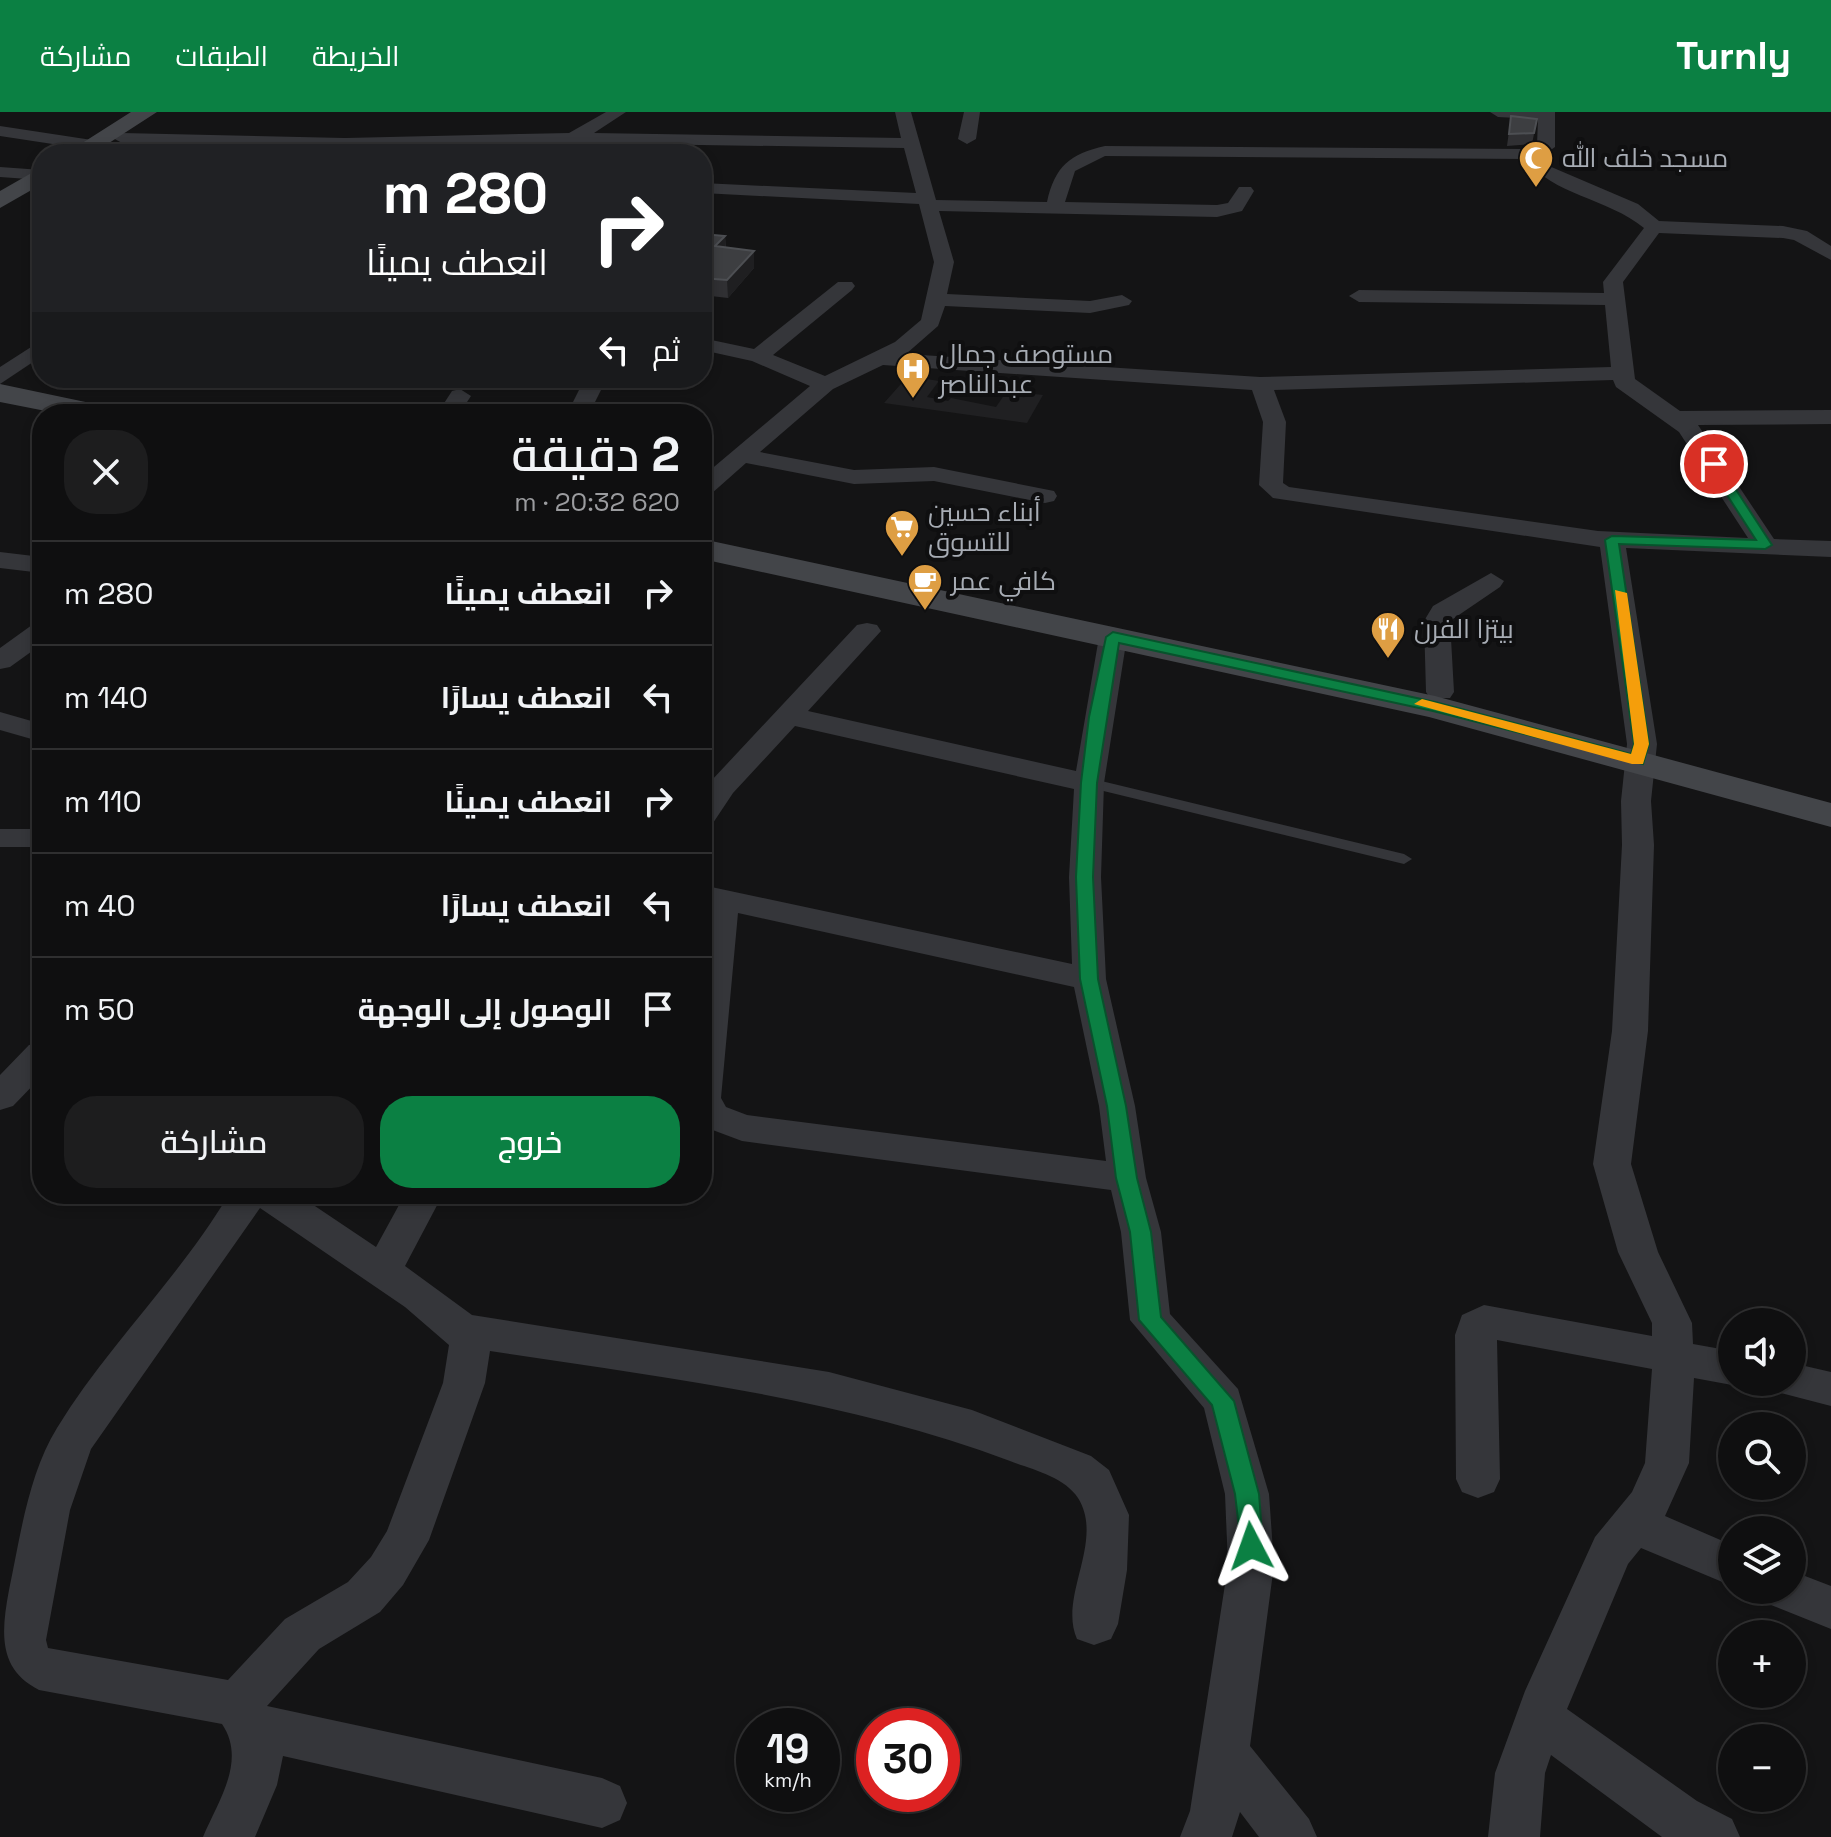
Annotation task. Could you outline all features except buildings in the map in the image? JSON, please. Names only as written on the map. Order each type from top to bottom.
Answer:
[{"type":"main road","points":[[99,144],[146,112]]},
{"type":"main road","points":[[107,144],[164,112]]},
{"type":"main road","points":[[0,201],[32,181]]},
{"type":"main road","points":[[0,214],[32,194]]},
{"type":"main road","points":[[3,381],[73,404]]},
{"type":"main road","points":[[0,404],[32,411]]},
{"type":"main road","points":[[712,539],[1440,692],[1640,752],[1831,815]]},
{"type":"main road","points":[[712,551],[1640,752],[1831,800]]},
{"type":"street","points":[[573,138],[618,112]]},
{"type":"street","points":[[712,480],[825,384],[883,358],[925,331],[938,300],[944,262],[903,112]]},
{"type":"street","points":[[967,139],[972,112]]},
{"type":"street","points":[[1055,206],[1060,179],[1073,161],[1119,149],[1532,154],[1546,147],[1548,113],[1498,112]]},
{"type":"street","points":[[274,140],[292,121]]},
{"type":"street","points":[[423,139],[442,121]]},
{"type":"street","points":[[0,131],[58,144]]},
{"type":"street","points":[[531,144],[573,138],[762,131],[910,143]]},
{"type":"street","points":[[122,138],[274,140],[307,144]]},
{"type":"street","points":[[377,144],[423,139],[477,144]]},
{"type":"street","points":[[1532,154],[1543,170],[1556,178],[1631,208],[1654,227],[1783,232],[1800,235],[1831,254]]},
{"type":"street","points":[[0,172],[32,174]]},
{"type":"street","points":[[712,189],[927,202],[1055,206],[1135,219],[1228,210],[1239,203],[1245,191]]},
{"type":"street","points":[[1654,227],[1613,282],[1612,299],[1624,382],[1630,389],[1679,418],[1765,545]]},
{"type":"street","points":[[758,356],[845,286]]},
{"type":"street","points":[[1359,296],[1612,299]]},
{"type":"street","points":[[938,300],[1090,307],[1122,301]]},
{"type":"street","points":[[712,346],[758,356],[825,384]]},
{"type":"street","points":[[3,381],[32,355]]},
{"type":"street","points":[[883,358],[1033,371],[1260,384],[1623,373]]},
{"type":"street","points":[[3,381],[32,374]]},
{"type":"street","points":[[1260,384],[1269,399],[1278,447],[1271,481],[1274,490],[1502,527],[1612,540],[1831,549]]},
{"type":"street","points":[[1679,418],[1831,417]]},
{"type":"street","points":[[739,455],[854,477],[934,474],[1045,496]]},
{"type":"street","points":[[1514,1837],[1520,1773],[1540,1718],[1611,1551],[1648,1505],[1667,1463],[1675,1356],[1672,1323],[1638,1252],[1612,1164],[1631,1016],[1640,752],[1612,540]]},
{"type":"street","points":[[0,560],[32,564]]},
{"type":"street","points":[[1440,692],[1437,621],[1442,612],[1491,581]]},
{"type":"street","points":[[712,802],[867,631]]},
{"type":"street","points":[[1113,637],[1097,717],[1089,783],[1085,877],[1089,979],[1117,1106],[1127,1178],[1141,1232],[1150,1320],[1223,1401],[1247,1494],[1251,1565],[1215,1811],[1206,1837]]},
{"type":"street","points":[[0,661],[32,638]]},
{"type":"street","points":[[791,716],[1089,783]]},
{"type":"street","points":[[0,721],[32,730]]},
{"type":"street","points":[[0,838],[32,838]]},
{"type":"street","points":[[712,898],[1089,979]]},
{"type":"street","points":[[0,1097],[32,1064]]},
{"type":"street","points":[[712,1114],[742,1128],[1127,1178]]},
{"type":"street","points":[[243,1204],[72,1441],[48,1510],[22,1640],[25,1659],[39,1668],[246,1715],[602,1803]]},
{"type":"street","points":[[246,1715],[302,1634],[364,1597],[387,1571],[406,1540],[464,1383],[470,1345],[462,1330],[283,1204]]},
{"type":"street","points":[[382,1272],[419,1204]]},
{"type":"street","points":[[1478,1479],[1476,1335],[1477,1326],[1484,1321],[1718,1365]]},
{"type":"street","points":[[462,1330],[826,1389],[972,1425],[1072,1468],[1093,1482],[1110,1522],[1094,1624]]},
{"type":"street","points":[[1806,1383],[1831,1389]]},
{"type":"street","points":[[1632,1523],[1718,1560]]},
{"type":"street","points":[[1806,1598],[1831,1608]]},
{"type":"street","points":[[229,1837],[261,1753],[246,1715]]},
{"type":"street","points":[[1540,1718],[1679,1819],[1714,1837]]},
{"type":"street","points":[[1224,1752],[1291,1837]]},
{"type":"lane","points":[[1089,783],[1404,859]]},
{"type":"shaded area","name":"مستوصف جمال عبدالناصر","points":[[908,376],[939,381],[927,397],[948,401],[951,398],[996,407],[1007,391],[1043,395],[1027,423],[884,403]]},
{"type":"slow traffic","points":[[1422,704],[1638,760],[1642,744],[1620,593]]},
{"type":"place","name":"مسجد خلف الله","points":[[1536,189]]},
{"type":"place","name":"مستوصف جمال عبدالناصر","points":[[913,400]]},
{"type":"place","name":"أبناء حسين للتسوق","points":[[902,558]]},
{"type":"place","name":"كافي عمر","points":[[925,612]]},
{"type":"place","name":"بيتزا الفرن","points":[[1388,660]]},
{"type":"route","points":[[1251,1546],[1247,1494],[1223,1401],[1150,1320],[1141,1232],[1127,1178],[1117,1106],[1101,1045],[1089,979],[1085,877],[1089,783],[1097,717],[1113,637],[1435,707],[1638,760],[1642,744],[1612,540],[1765,545],[1714,464]]}]
